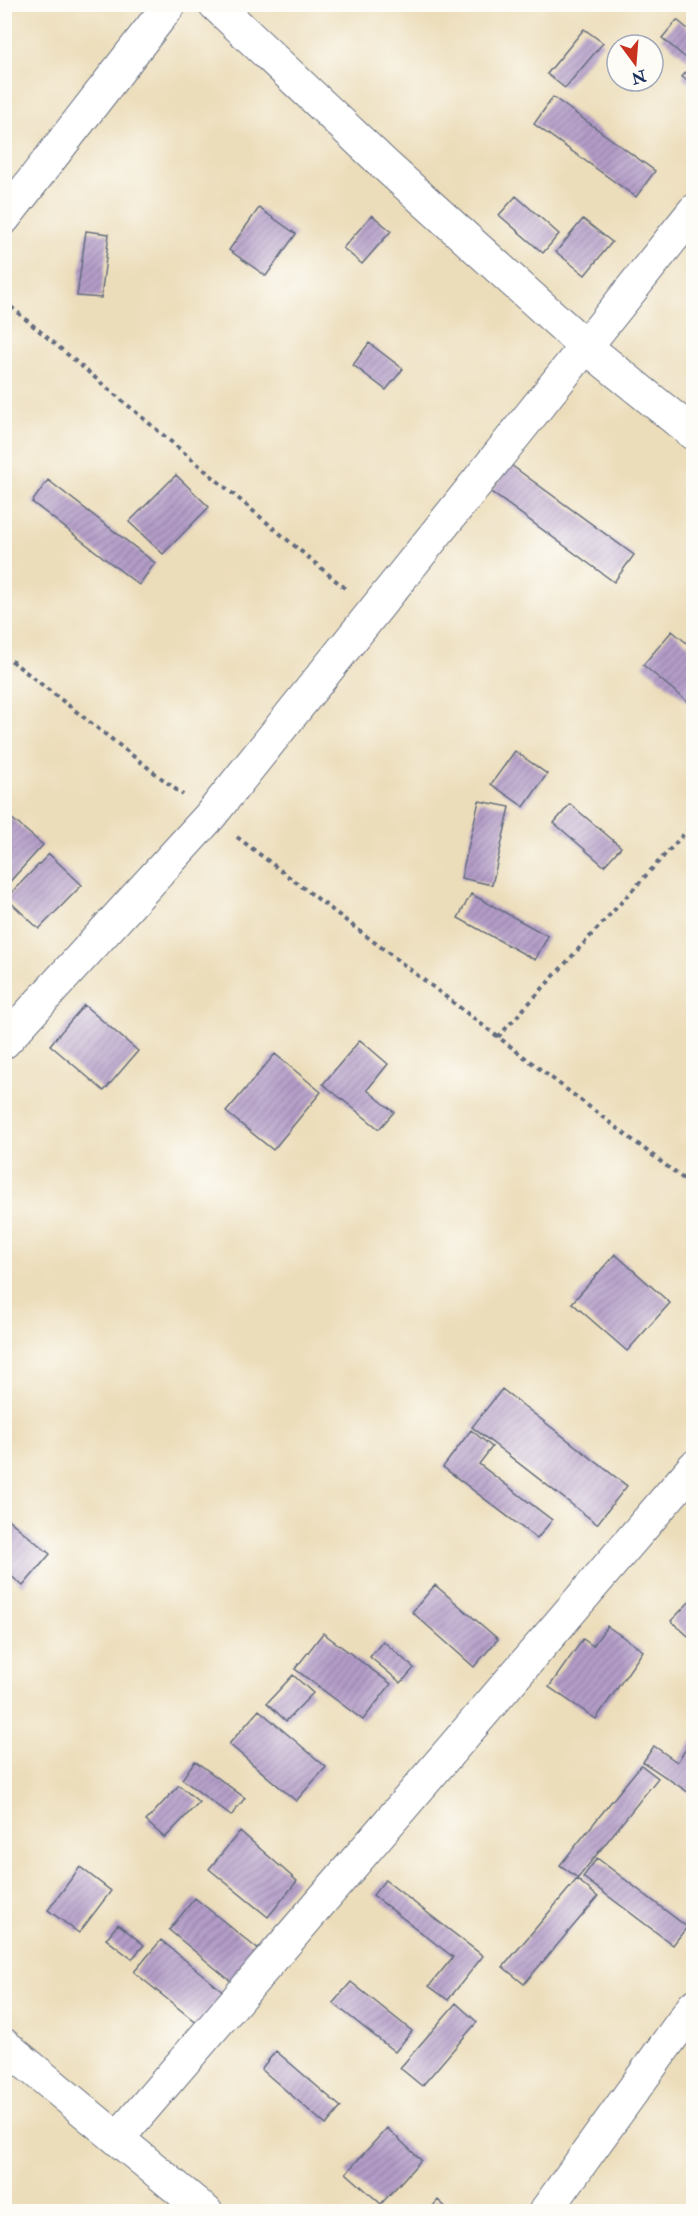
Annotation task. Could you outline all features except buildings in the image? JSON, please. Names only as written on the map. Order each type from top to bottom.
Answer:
[{"type":"street","points":[[4,218],[170,4]]},
{"type":"street","points":[[215,4],[385,165],[585,346],[693,434]]},
{"type":"street","points":[[4,1042],[210,816],[693,211]]},
{"type":"street","points":[[118,2138],[693,1467]]},
{"type":"street","points":[[545,2211],[693,2006]]},
{"type":"street","points":[[4,2045],[206,2211]]},
{"type":"path","points":[[4,301],[373,612]]},
{"type":"path","points":[[4,655],[693,1187]]},
{"type":"path","points":[[498,1037],[693,823]]}]
